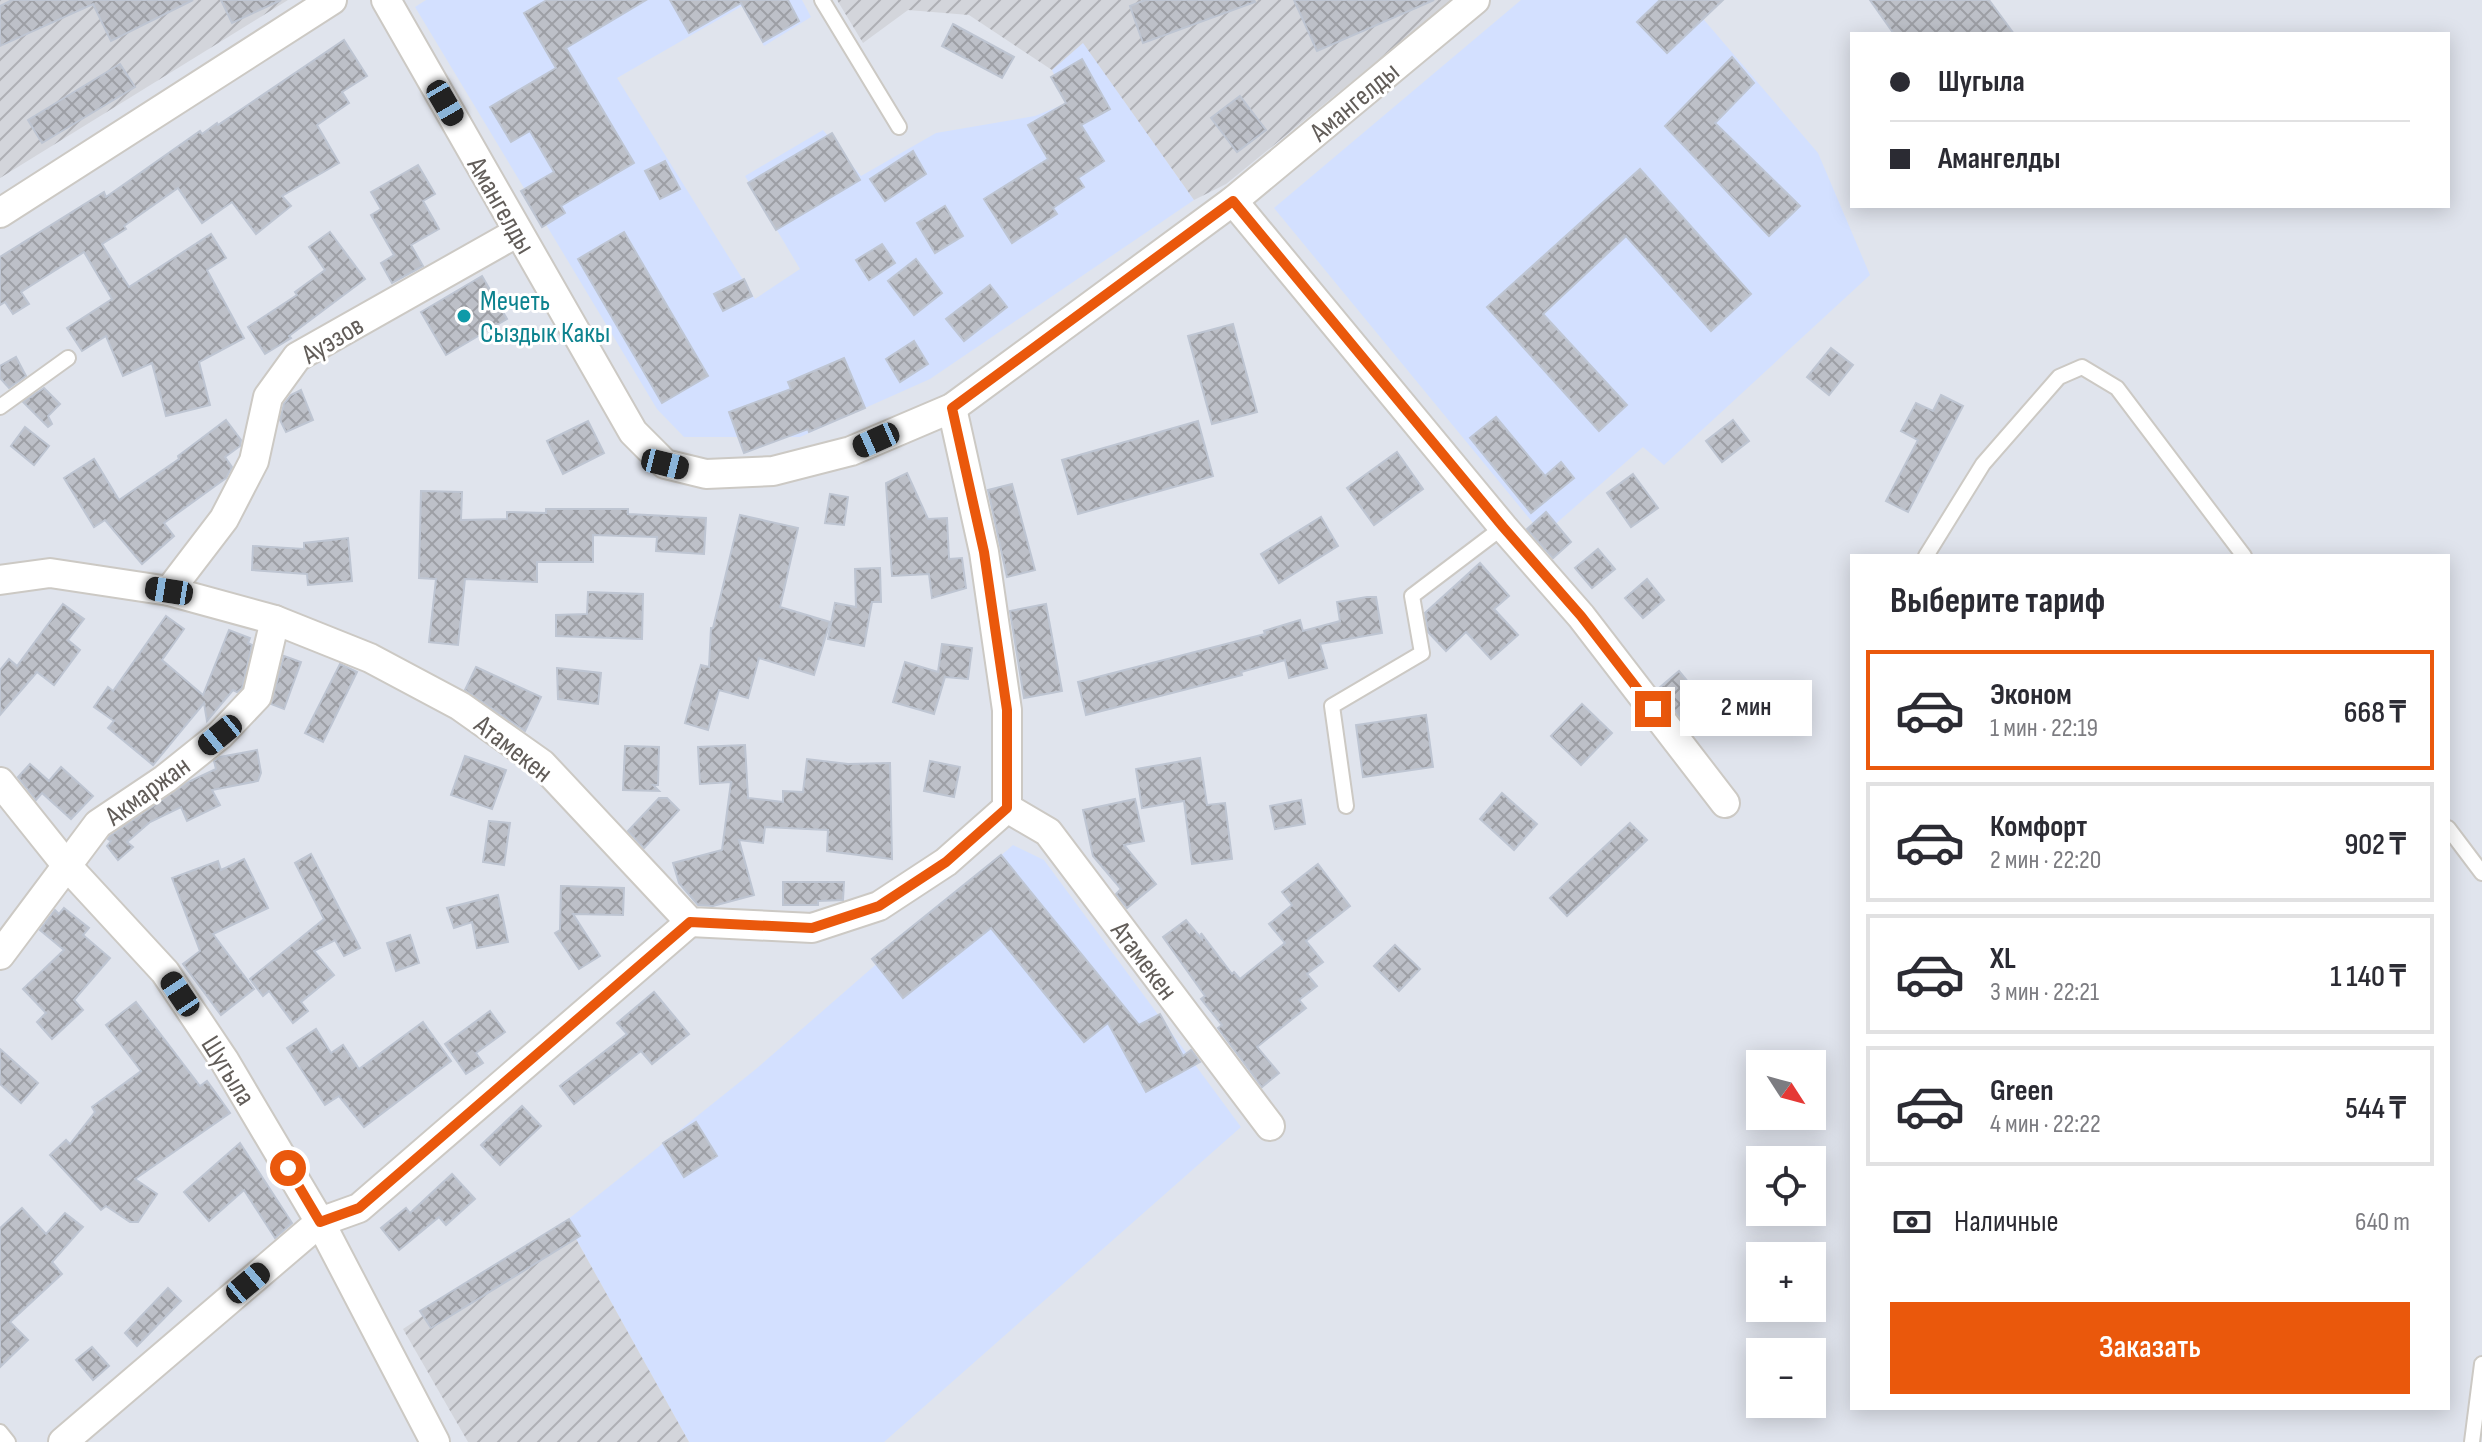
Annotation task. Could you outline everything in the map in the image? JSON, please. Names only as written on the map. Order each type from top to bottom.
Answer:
[{"type":"street","points":[[0,213],[332,0]]},
{"type":"street","name":"Амангелды","points":[[386,0],[633,432],[665,464],[706,474],[773,471],[851,451],[952,408],[1233,201],[1475,0]]},
{"type":"street","points":[[1233,201],[1503,527],[1581,616],[1725,803]]},
{"type":"street","name":"Ауэзов","points":[[169,591],[224,519],[254,461],[268,397],[297,357],[518,232]]},
{"type":"street","points":[[63,1442],[320,1222],[359,1208],[690,922],[812,928],[879,906],[946,862],[1007,808],[1007,710],[984,552],[952,408]]},
{"type":"street","name":"Атамекен","points":[[0,580],[50,573],[169,591],[275,620],[370,658],[460,706],[542,764],[690,922]]},
{"type":"street","name":"Акмаржан","points":[[0,955],[98,824],[165,779],[220,735],[257,696],[275,620]]},
{"type":"street","name":"Шугыла","points":[[0,782],[68,867],[165,972],[224,1060],[320,1222],[435,1442]]},
{"type":"street","name":"Атамекен","points":[[1007,808],[1048,832],[1270,1126]]},
{"type":"lane","points":[[822,0],[899,127]]},
{"type":"lane","points":[[0,407],[68,358]]},
{"type":"lane","points":[[1927,554],[1983,464],[2059,377],[2082,367],[2117,388],[2242,554]]},
{"type":"lane","points":[[1346,806],[1332,706],[1422,653],[1412,596],[1503,527]]},
{"type":"lane","points":[[2450,831],[2482,873]]},
{"type":"lane","points":[[2472,1442],[2482,1364]]},
{"type":"lane","points":[[0,1432],[8,1442]]},
{"type":"shaded area","points":[[0,0],[288,0],[0,178]]},
{"type":"shaded area","points":[[426,0],[802,0],[811,17],[764,46],[742,6],[617,78],[755,299],[800,269],[745,176],[823,130],[861,176],[936,133],[1035,116],[1067,103],[1052,70],[1083,42],[1194,200],[930,379],[800,437],[684,437],[657,409],[415,7]]},
{"type":"shaded area","points":[[837,0],[1452,0],[1226,184],[1194,200],[1083,43],[1052,70],[969,15],[908,10],[863,43]]},
{"type":"shaded area","points":[[1521,0],[1687,0],[1818,153],[1870,275],[1664,465],[1643,447],[1543,535],[1274,208]]},
{"type":"shaded area","points":[[1013,845],[1044,860],[1241,1127],[884,1442],[689,1442],[566,1221],[756,1069]]},
{"type":"shaded area","points":[[566,1221],[689,1442],[468,1442],[403,1329]]},
{"type":"building","points":[[12,0],[193,0],[111,41],[93,4],[0,46],[0,6]]},
{"type":"building","points":[[221,0],[281,0],[232,23]]},
{"type":"building","points":[[547,0],[646,0],[566,48],[634,163],[561,206],[565,213],[542,227],[521,191],[554,172],[530,131],[511,142],[490,107],[556,68],[524,13]]},
{"type":"building","points":[[670,0],[788,0],[799,21],[763,42],[741,3],[689,33]]},
{"type":"building","points":[[1145,0],[1255,2],[1143,43],[1130,6]]},
{"type":"building","points":[[1294,0],[1434,0],[1317,51]]},
{"type":"building","points":[[1660,0],[1723,0],[1667,53],[1637,22]]},
{"type":"building","points":[[1870,0],[1989,0],[2013,32],[1893,32]]},
{"type":"building","points":[[953,24],[1014,57],[1002,78],[942,46]]},
{"type":"building","points":[[344,40],[367,76],[342,92],[349,103],[317,125],[339,163],[282,196],[291,206],[256,234],[232,202],[202,223],[178,188],[102,244],[129,287],[211,234],[226,258],[207,270],[244,338],[199,362],[210,405],[166,416],[152,363],[123,376],[106,336],[82,351],[67,328],[112,299],[84,252],[21,292],[29,304],[13,314],[5,302],[0,305],[0,257],[104,192],[106,197],[200,131],[202,134],[218,125]]},
{"type":"building","points":[[1732,57],[1754,83],[1715,123],[1800,206],[1769,236],[1665,126]]},
{"type":"building","points":[[1082,59],[1110,109],[1081,125],[1104,161],[1078,178],[1084,187],[1053,208],[1057,214],[1012,243],[984,199],[1048,159],[1028,125],[1066,103],[1051,77]]},
{"type":"building","points":[[120,64],[135,87],[42,143],[28,120]]},
{"type":"building","points":[[1240,96],[1266,130],[1237,152],[1211,118]]},
{"type":"building","points":[[832,133],[860,180],[776,230],[748,183]]},
{"type":"building","points":[[913,151],[926,174],[885,201],[870,179]]},
{"type":"building","points":[[665,161],[680,189],[660,199],[645,171]]},
{"type":"building","points":[[418,165],[435,194],[423,201],[439,229],[411,245],[423,266],[392,283],[381,263],[394,255],[371,215],[381,209],[371,192]]},
{"type":"building","points":[[1640,169],[1751,294],[1711,331],[1626,236],[1543,314],[1627,405],[1599,431],[1487,307]]},
{"type":"building","points":[[945,206],[963,236],[935,253],[917,223]]},
{"type":"building","points":[[330,232],[365,279],[289,336],[291,338],[265,354],[248,327],[297,295],[295,292],[325,270],[309,247]]},
{"type":"building","points":[[624,232],[708,376],[662,403],[578,259]]},
{"type":"building","points":[[882,244],[895,263],[869,280],[856,260]]},
{"type":"building","points":[[916,259],[942,293],[914,315],[888,281]]},
{"type":"building","name":"Мечеть Сыздык Какы","points":[[482,276],[507,319],[446,355],[421,312]]},
{"type":"building","points":[[744,279],[752,296],[723,311],[714,294]]},
{"type":"building","points":[[990,285],[1007,307],[964,341],[946,319]]},
{"type":"building","points":[[1233,324],[1257,412],[1212,424],[1188,336]]},
{"type":"building","points":[[914,341],[928,364],[900,382],[886,359]]},
{"type":"building","points":[[1831,348],[1853,365],[1829,395],[1807,377]]},
{"type":"building","points":[[16,357],[26,376],[9,388],[0,378],[0,366]]},
{"type":"building","points":[[844,358],[865,408],[809,432],[808,429],[744,453],[729,412],[791,389],[788,382]]},
{"type":"building","points":[[44,388],[60,404],[48,416],[52,424],[48,427],[23,402]]},
{"type":"building","points":[[301,390],[313,420],[286,432],[280,420],[284,404],[291,395]]},
{"type":"building","points":[[1941,395],[1963,406],[1908,512],[1886,501],[1918,440],[1901,431],[1916,403],[1933,411]]},
{"type":"building","points":[[1496,417],[1545,476],[1561,462],[1574,478],[1531,513],[1470,438]]},
{"type":"building","points":[[226,420],[241,440],[240,446],[225,457],[232,467],[226,478],[164,523],[174,536],[142,564],[105,520],[94,527],[64,478],[94,459],[119,500],[179,459],[178,456]]},
{"type":"building","points":[[1733,420],[1749,441],[1722,462],[1706,441]]},
{"type":"building","points":[[588,421],[604,453],[563,474],[547,441]]},
{"type":"building","points":[[1198,421],[1213,476],[1078,514],[1062,460]]},
{"type":"building","points":[[25,427],[49,446],[34,465],[11,446]]},
{"type":"building","points":[[1397,452],[1423,489],[1374,525],[1347,488]]},
{"type":"building","points":[[907,473],[928,519],[947,518],[949,559],[962,558],[966,588],[932,598],[929,574],[892,576],[886,483]]},
{"type":"building","points":[[1633,474],[1658,508],[1631,527],[1607,493]]},
{"type":"building","points":[[1012,484],[1035,570],[1007,577],[988,490]]},
{"type":"building","points":[[421,491],[462,492],[461,520],[507,519],[507,512],[546,513],[546,509],[628,509],[628,514],[706,518],[704,554],[656,551],[657,537],[593,535],[593,562],[537,562],[537,582],[465,579],[458,645],[429,642],[436,579],[419,578]]},
{"type":"building","points":[[830,494],[848,497],[844,525],[825,523]]},
{"type":"building","points":[[1546,512],[1571,542],[1553,558],[1527,529]]},
{"type":"building","points":[[740,515],[798,528],[780,607],[830,622],[814,675],[759,658],[748,698],[719,690],[708,730],[685,723],[701,665],[709,667],[711,628]]},
{"type":"building","points":[[1321,517],[1338,546],[1279,583],[1261,554]]},
{"type":"building","points":[[348,538],[352,581],[308,585],[307,574],[252,570],[253,546],[304,549],[304,543]]},
{"type":"building","points":[[1598,549],[1615,569],[1592,588],[1575,568]]},
{"type":"building","points":[[1480,563],[1509,596],[1494,609],[1518,635],[1491,659],[1466,632],[1446,651],[1428,632],[1425,613]]},
{"type":"building","points":[[880,568],[881,602],[872,602],[864,646],[828,639],[835,603],[856,607],[855,569]]},
{"type":"building","points":[[1647,579],[1664,600],[1643,618],[1625,598]]},
{"type":"building","points":[[588,592],[643,594],[642,639],[556,636],[556,615],[587,614]]},
{"type":"building","points":[[1376,597],[1382,633],[1320,644],[1327,668],[1289,678],[1285,660],[1241,672],[1242,675],[1086,715],[1078,682],[1265,634],[1264,631],[1300,620],[1303,631],[1340,621],[1337,602]]},
{"type":"building","points":[[63,604],[84,619],[68,640],[80,650],[54,685],[37,672],[0,715],[0,670],[9,659],[17,666]]},
{"type":"building","points":[[1046,604],[1062,691],[1024,698],[1010,611]]},
{"type":"building","points":[[166,616],[184,629],[162,660],[203,695],[229,630],[250,638],[248,643],[252,645],[242,688],[237,692],[233,690],[207,721],[204,703],[153,765],[108,728],[114,721],[94,707],[108,687],[113,691]]},
{"type":"building","points":[[942,644],[972,648],[968,679],[945,677],[934,714],[893,702],[905,662],[938,672]]},
{"type":"building","points":[[284,656],[301,662],[284,709],[271,704]]},
{"type":"building","points":[[340,664],[357,672],[323,742],[305,733]]},
{"type":"building","points":[[476,667],[541,697],[525,731],[465,690]]},
{"type":"building","points":[[557,668],[601,673],[598,704],[558,699]]},
{"type":"building","points":[[1679,671],[1703,700],[1681,718],[1658,689]]},
{"type":"building","points":[[1582,704],[1612,733],[1581,765],[1551,736]]},
{"type":"building","points":[[1426,715],[1433,767],[1363,777],[1356,725]]},
{"type":"building","points":[[745,745],[748,798],[783,802],[783,791],[803,792],[807,759],[848,764],[890,763],[892,859],[827,851],[828,830],[765,827],[763,843],[739,840],[754,895],[713,906],[698,905],[679,883],[673,863],[722,850],[731,782],[700,784],[698,747]]},
{"type":"building","points":[[625,746],[659,747],[658,785],[653,785],[659,791],[623,790]]},
{"type":"building","points":[[257,750],[261,773],[258,781],[212,790],[220,805],[187,821],[181,807],[150,822],[127,842],[133,847],[118,860],[107,846],[110,836],[188,782],[216,769],[214,761],[220,757]]},
{"type":"building","points":[[465,756],[506,770],[492,809],[451,795]]},
{"type":"building","points":[[1200,758],[1207,805],[1225,803],[1232,859],[1192,864],[1184,801],[1142,808],[1136,769]]},
{"type":"building","points":[[930,761],[960,767],[954,797],[924,791]]},
{"type":"building","points":[[30,764],[49,781],[61,767],[93,796],[71,819],[42,793],[36,800],[18,777]]},
{"type":"building","points":[[1502,793],[1537,824],[1514,850],[1480,819]]},
{"type":"building","points":[[659,798],[667,798],[679,810],[644,848],[628,831]]},
{"type":"building","points":[[1135,799],[1144,841],[1124,845],[1156,884],[1127,908],[1116,894],[1121,889],[1093,856],[1083,810]]},
{"type":"building","points":[[1301,800],[1305,824],[1275,829],[1270,806]]},
{"type":"building","points":[[489,821],[510,823],[504,865],[483,862]]},
{"type":"building","points":[[1630,823],[1647,840],[1567,916],[1550,898]]},
{"type":"building","points":[[311,854],[360,948],[344,956],[335,940],[314,951],[334,975],[301,1002],[308,1011],[293,1023],[269,991],[263,996],[250,979],[324,919],[295,863]]},
{"type":"building","points":[[1001,855],[1139,1025],[1160,1014],[1183,1056],[1191,1050],[1200,1062],[1146,1092],[1108,1023],[1084,1042],[991,928],[903,998],[872,959]]},
{"type":"building","points":[[244,859],[268,908],[213,934],[254,989],[221,1015],[183,964],[200,951],[172,878],[218,861],[221,870]]},
{"type":"building","points":[[1318,864],[1350,906],[1306,941],[1323,962],[1307,974],[1317,986],[1299,1000],[1306,1008],[1257,1047],[1279,1073],[1262,1087],[1218,1028],[1222,1025],[1201,999],[1205,996],[1163,937],[1186,920],[1202,939],[1201,933],[1232,974],[1234,972],[1240,979],[1285,943],[1269,924],[1292,905],[1282,892]]},
{"type":"building","points":[[783,882],[844,882],[843,900],[818,901],[818,905],[783,905]]},
{"type":"building","points":[[561,886],[624,888],[623,915],[573,914],[600,956],[579,969],[555,933],[560,930]]},
{"type":"building","points":[[498,895],[508,942],[477,948],[472,922],[454,928],[447,908]]},
{"type":"building","points":[[64,908],[89,928],[83,935],[110,958],[74,1000],[83,1010],[52,1039],[37,1022],[46,1013],[23,989],[64,950],[40,930],[55,910],[59,914]]},
{"type":"building","points":[[410,935],[419,963],[396,971],[387,943]]},
{"type":"building","points":[[1395,945],[1420,969],[1399,991],[1374,966]]},
{"type":"building","points":[[654,992],[689,1034],[652,1064],[641,1051],[574,1104],[560,1086],[627,1034],[617,1023]]},
{"type":"building","points":[[136,1002],[200,1086],[207,1081],[230,1113],[135,1179],[157,1194],[138,1222],[130,1222],[106,1206],[101,1210],[50,1155],[66,1140],[70,1144],[95,1112],[92,1107],[141,1071],[106,1025]]},
{"type":"building","points":[[490,1011],[505,1032],[476,1053],[483,1063],[466,1074],[445,1044]]},
{"type":"building","points":[[423,1022],[451,1061],[364,1127],[339,1096],[325,1105],[287,1048],[316,1029],[331,1053],[343,1045],[359,1069]]},
{"type":"building","points":[[0,1049],[38,1083],[21,1103],[0,1084]]},
{"type":"building","points":[[522,1106],[541,1126],[500,1165],[481,1145]]},
{"type":"building","points":[[696,1122],[717,1156],[684,1177],[663,1143]]},
{"type":"building","points":[[240,1143],[292,1223],[275,1238],[244,1190],[209,1221],[184,1192]]},
{"type":"building","points":[[452,1174],[475,1199],[446,1225],[439,1217],[399,1250],[381,1228],[406,1208],[410,1213]]},
{"type":"building","points":[[22,1208],[46,1234],[65,1213],[83,1227],[52,1262],[62,1274],[10,1322],[28,1340],[0,1367],[0,1228]]},
{"type":"building","points":[[569,1219],[580,1236],[431,1328],[420,1311]]},
{"type":"building","points":[[168,1288],[181,1301],[137,1346],[125,1333]]},
{"type":"building","points":[[92,1347],[109,1366],[93,1380],[76,1360]]},
{"type":"place","name":"Мечеть Сыздык Какы","points":[[464,316]]},
{"type":"route","points":[[288,1168],[320,1222],[359,1208],[690,922],[812,928],[879,906],[946,862],[1007,808],[1007,710],[984,552],[952,408],[1233,201],[1503,527],[1581,616],[1653,709]]}]
